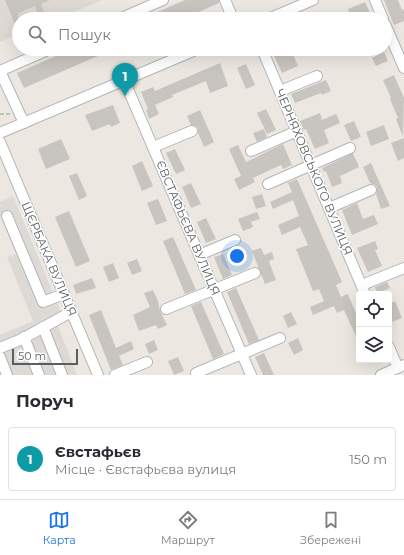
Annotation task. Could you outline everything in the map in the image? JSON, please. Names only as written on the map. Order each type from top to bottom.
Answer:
[{"type":"street","points":[[135,12],[163,0]]},
{"type":"street","points":[[225,0],[230,12]]},
{"type":"street","points":[[285,12],[313,0]]},
{"type":"street","points":[[375,0],[380,12]]},
{"type":"street","points":[[392,40],[404,68]]},
{"type":"street","points":[[24,123],[0,70],[33,56]]},
{"type":"street","points":[[0,133],[181,56]]},
{"type":"street","name":"ЧЕРНЯХОВСЬКОГО ВУЛИЦЯ","points":[[265,56],[364,290]]},
{"type":"street","points":[[280,91],[317,76]]},
{"type":"street","name":"ЄВСТАФЬЄВА ВУЛИЦЯ","points":[[124,80],[251,375]]},
{"type":"street","points":[[153,147],[192,131]]},
{"type":"street","points":[[251,151],[297,131]]},
{"type":"street","name":"ЩЄРБАКА ВУЛИЦЯ","points":[[0,142],[98,375]]},
{"type":"street","points":[[268,184],[350,148]]},
{"type":"street","points":[[329,208],[371,190]]},
{"type":"street","points":[[7,216],[43,302],[64,294]]},
{"type":"street","points":[[199,255],[235,240]]},
{"type":"street","points":[[364,290],[404,268]]},
{"type":"street","points":[[166,309],[255,273]]},
{"type":"street","points":[[0,348],[71,312]]},
{"type":"street","points":[[43,327],[62,375]]},
{"type":"street","points":[[24,337],[39,375]]},
{"type":"street","points":[[196,373],[280,338]]},
{"type":"street","points":[[381,375],[401,367],[392,352]]},
{"type":"street","points":[[0,357],[7,375]]},
{"type":"street","points":[[115,375],[147,362]]},
{"type":"shaded area","points":[[0,0],[103,0],[73,12],[12,12],[12,37],[0,42]]},
{"type":"shaded area","points":[[13,196],[60,310],[58,326],[77,375],[0,375],[0,335],[33,321],[7,257],[16,254],[0,215],[0,202]]},
{"type":"building","points":[[5,0],[50,0],[41,4],[44,12],[37,12],[35,6],[20,12],[12,12],[12,17]]},
{"type":"building","points":[[185,0],[219,0],[219,3],[199,12],[157,12]]},
{"type":"building","points":[[384,0],[398,0],[402,10],[404,9],[404,21],[394,25],[392,20],[392,12],[389,12]]},
{"type":"building","points":[[365,2],[370,12],[349,12],[348,9]]},
{"type":"building","points":[[56,56],[98,56],[24,88],[17,73]]},
{"type":"building","points":[[274,56],[294,56],[298,66],[282,73]]},
{"type":"building","points":[[376,56],[386,56],[388,61],[376,66],[372,58]]},
{"type":"building","points":[[220,63],[228,86],[210,93],[206,81],[172,95],[173,97],[155,105],[159,114],[149,119],[146,110],[148,109],[141,92],[153,87],[155,91]]},
{"type":"building","points":[[246,64],[255,85],[246,89],[237,68]]},
{"type":"building","points":[[394,75],[404,98],[403,137],[396,119],[398,118],[390,99],[391,98],[383,80]]},
{"type":"building","points":[[326,80],[331,91],[322,95],[321,93],[295,103],[291,94]]},
{"type":"building","points":[[113,105],[120,123],[111,127],[110,124],[92,131],[85,115]]},
{"type":"building","points":[[266,109],[276,130],[267,134],[257,113]]},
{"type":"building","points":[[200,110],[214,142],[204,147],[198,133],[198,128],[191,125],[187,116]]},
{"type":"building","points":[[320,113],[322,120],[336,114],[340,123],[324,130],[329,143],[315,149],[306,129],[304,130],[300,121]]},
{"type":"building","points":[[354,121],[361,137],[351,141],[344,125]]},
{"type":"building","points":[[384,125],[389,139],[371,146],[366,132]]},
{"type":"building","points":[[264,129],[267,137],[257,142],[253,133]]},
{"type":"building","points":[[404,138],[404,158],[398,161],[391,143]]},
{"type":"building","points":[[61,139],[70,159],[46,169],[38,149]]},
{"type":"building","points":[[283,144],[292,165],[283,169],[281,165],[253,178],[255,182],[239,190],[234,179],[241,176],[229,149],[238,145],[246,162]]},
{"type":"building","points":[[175,149],[185,170],[176,174],[166,153]]},
{"type":"building","points":[[353,153],[359,167],[340,176],[342,183],[332,187],[326,171],[324,172],[322,168]]},
{"type":"building","points":[[142,161],[153,186],[142,191],[132,166]]},
{"type":"building","points":[[371,163],[390,206],[381,209],[376,194],[377,187],[370,183],[363,167]]},
{"type":"building","points":[[77,173],[87,196],[79,200],[69,176]]},
{"type":"building","points":[[297,179],[342,282],[336,285],[341,297],[347,294],[348,295],[356,313],[356,336],[344,310],[337,313],[334,306],[313,315],[310,307],[324,301],[319,289],[313,291],[296,249],[308,245],[300,227],[282,235],[278,225],[299,216],[293,200],[273,209],[270,202],[292,192],[288,183]]},
{"type":"building","points":[[191,183],[201,204],[191,208],[182,187]]},
{"type":"building","points":[[262,194],[266,206],[256,209],[252,197]]},
{"type":"building","points":[[158,199],[167,221],[156,225],[147,203]]},
{"type":"building","points":[[357,203],[363,219],[374,215],[378,224],[352,235],[342,210]]},
{"type":"building","points":[[69,211],[90,261],[76,267],[55,217]]},
{"type":"building","points":[[257,212],[260,219],[251,222],[253,227],[243,231],[238,219]]},
{"type":"building","points":[[206,218],[216,239],[206,243],[197,222]]},
{"type":"building","points":[[173,237],[196,290],[185,294],[163,241]]},
{"type":"building","points":[[375,241],[378,249],[375,250],[382,266],[368,272],[357,248]]},
{"type":"building","points":[[261,248],[264,255],[272,252],[274,259],[269,261],[276,280],[265,284],[252,251]]},
{"type":"building","points":[[223,254],[232,275],[223,279],[214,257]]},
{"type":"building","points":[[137,259],[142,271],[132,275],[127,263]]},
{"type":"building","points":[[113,263],[119,278],[109,282],[103,267]]},
{"type":"building","points":[[92,278],[96,288],[76,294],[73,285]]},
{"type":"building","points":[[387,282],[390,288],[382,291],[376,291],[375,287]]},
{"type":"building","points":[[236,288],[259,340],[249,344],[227,292]]},
{"type":"building","points":[[153,290],[158,301],[160,311],[167,325],[158,329],[156,325],[139,331],[133,315],[150,307],[144,293]]},
{"type":"building","points":[[395,301],[402,318],[392,322],[392,302]]},
{"type":"building","points":[[201,302],[224,354],[213,359],[191,306]]},
{"type":"building","points":[[101,310],[116,348],[131,341],[134,349],[119,356],[123,365],[111,370],[89,315]]},
{"type":"building","points":[[291,312],[297,324],[288,328],[283,316]]},
{"type":"building","points":[[298,338],[303,350],[294,355],[288,343]]},
{"type":"building","points":[[154,340],[158,350],[149,354],[145,344]]},
{"type":"building","points":[[264,353],[274,375],[263,375],[255,357]]},
{"type":"building","points":[[178,357],[184,371],[174,375],[168,361]]},
{"type":"place","name":"Євстафьєв","points":[[125,96]]}]
